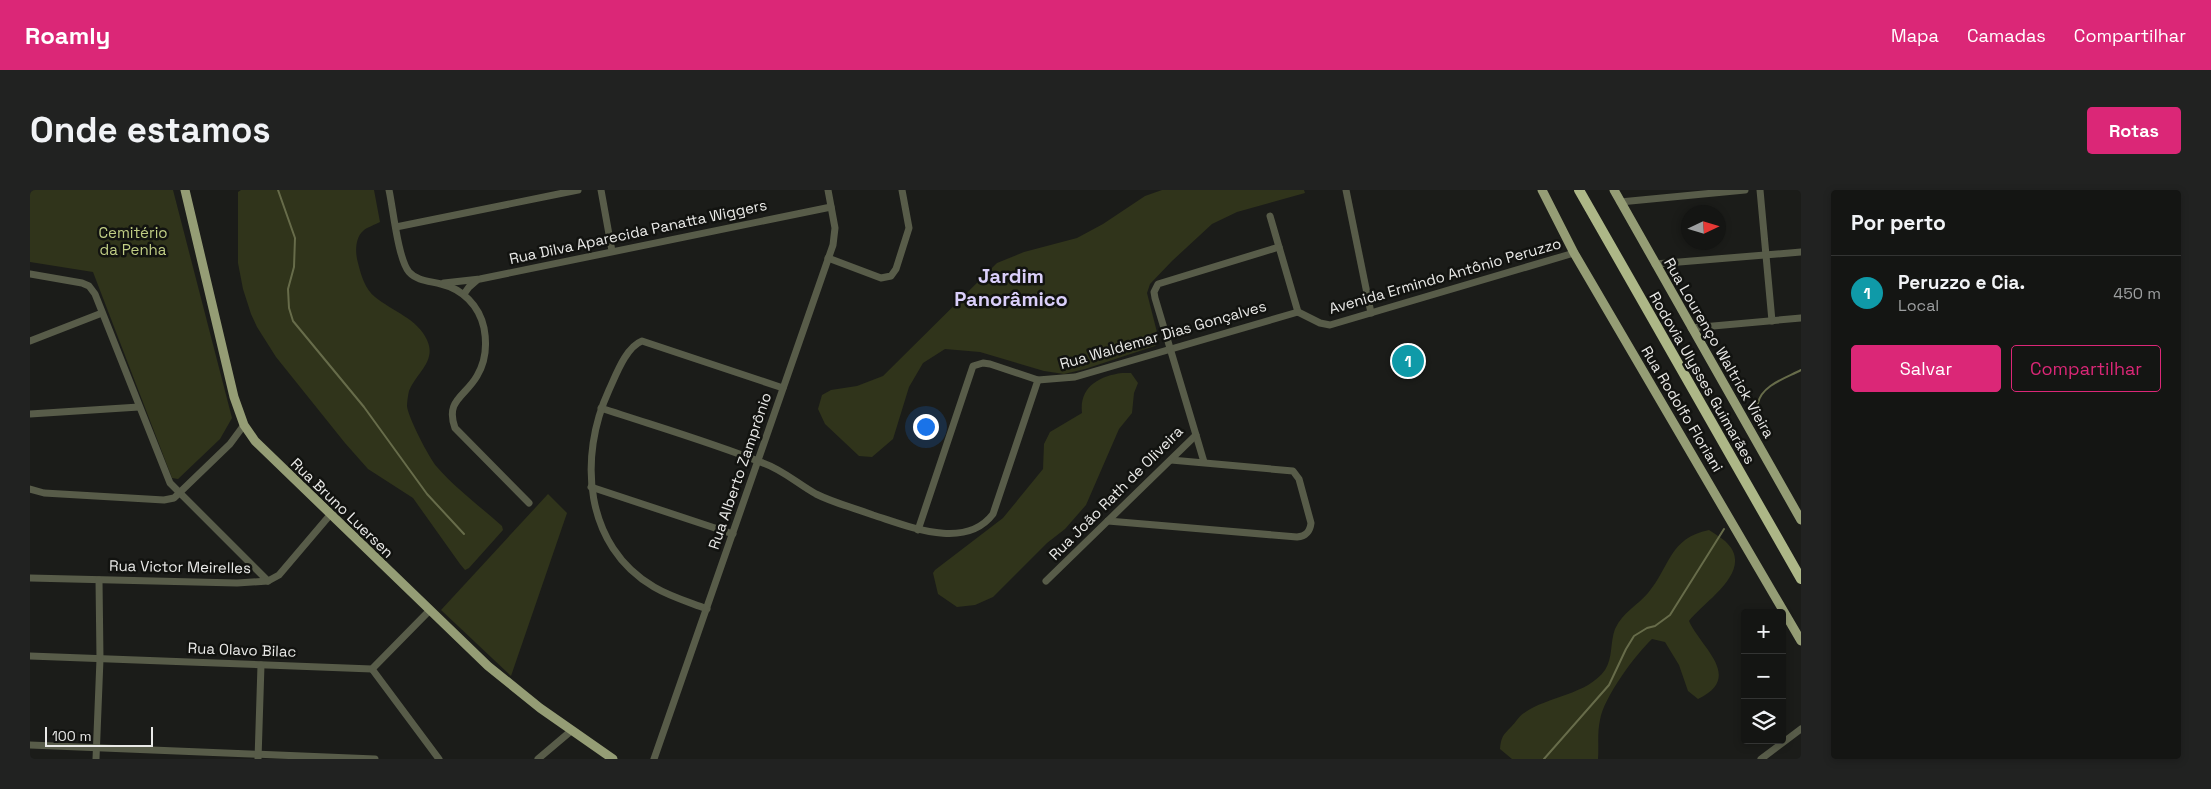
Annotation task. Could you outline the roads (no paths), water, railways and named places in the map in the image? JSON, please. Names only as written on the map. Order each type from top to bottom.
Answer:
[{"type":"highway","name":"Rodovia Ulysses Guimarães","points":[[1579,190],[1801,579]]},
{"type":"main road","name":"Rua Bruno Luersen","points":[[185,190],[234,397],[244,426],[267,455],[429,611],[506,682],[613,759]]},
{"type":"main road","points":[[188,201],[192,190]]},
{"type":"main road","name":"Rua Rodolfo Floriani","points":[[1542,190],[1574,253],[1801,641]]},
{"type":"main road","name":"Rua Lourenço Waltrick Vieira","points":[[1614,190],[1801,520]]},
{"type":"street","points":[[389,190],[402,257],[408,271],[420,279],[452,286],[464,294],[479,313],[483,324],[486,348],[477,376],[454,406],[452,420],[460,434],[529,503]]},
{"type":"street","points":[[396,227],[578,190]]},
{"type":"street","points":[[601,190],[612,252]]},
{"type":"street","name":"Rua Alberto Zamprônio","points":[[654,759],[828,258],[834,237],[828,190]]},
{"type":"street","points":[[828,258],[881,278],[891,276],[896,269],[909,228],[902,190]]},
{"type":"street","points":[[1346,190],[1371,314]]},
{"type":"street","points":[[1620,202],[1745,190]]},
{"type":"street","points":[[1760,190],[1772,321]]},
{"type":"street","name":"Rua Dilva Aparecida Panatta Wiggers","points":[[441,284],[612,252],[831,207]]},
{"type":"street","points":[[1270,216],[1298,312]]},
{"type":"street","name":"Rua João Rath de Oliveira","points":[[1046,581],[1196,435],[1155,298],[1154,292],[1158,284],[1279,247]]},
{"type":"street","points":[[1655,264],[1801,252]]},
{"type":"street","name":"Avenida Ermindo Antônio Peruzzo","points":[[1298,312],[1320,323],[1330,325],[1574,253]]},
{"type":"street","points":[[30,274],[71,280],[88,286],[94,294],[102,313],[170,483],[268,581]]},
{"type":"street","points":[[464,294],[469,286],[480,278]]},
{"type":"street","name":"Rua Waldemar Dias Gonçalves","points":[[918,530],[970,371],[977,364],[990,364],[1038,380],[1075,377],[1298,312]]},
{"type":"street","points":[[30,341],[102,313]]},
{"type":"street","points":[[1691,328],[1801,318]]},
{"type":"street","points":[[707,609],[653,587],[623,560],[603,529],[595,508],[591,487],[590,454],[593,435],[601,408],[633,347],[642,341],[783,388]]},
{"type":"street","points":[[601,408],[758,461],[776,469],[823,497],[918,530],[936,534],[966,531],[982,526],[989,520],[997,506],[1038,380]]},
{"type":"street","points":[[30,414],[139,407]]},
{"type":"street","points":[[30,489],[44,493],[164,500],[174,498],[230,444],[244,426]]},
{"type":"street","points":[[1196,435],[1204,462]]},
{"type":"street","points":[[1108,521],[1297,538],[1308,533],[1311,523],[1296,473],[1290,470],[1171,460]]},
{"type":"street","points":[[591,487],[733,534]]},
{"type":"street","name":"Rua Victor Meirelles","points":[[30,578],[237,583],[268,581],[279,575],[330,515]]},
{"type":"street","points":[[96,759],[100,659],[99,580]]},
{"type":"street","points":[[429,611],[372,669],[439,759]]},
{"type":"street","name":"Rua Olavo Bilac","points":[[30,656],[372,669]]},
{"type":"street","points":[[258,757],[261,665]]},
{"type":"street","points":[[1761,759],[1801,729]]},
{"type":"street","points":[[538,759],[572,731]]},
{"type":"street","points":[[30,745],[258,757],[375,759]]},
{"type":"waterway","points":[[278,190],[295,238],[294,267],[288,289],[289,308],[293,321],[364,407],[427,494],[464,534]]},
{"type":"waterway","points":[[1760,427],[1758,403],[1764,391],[1775,383],[1801,370]]},
{"type":"waterway","points":[[1544,759],[1609,685],[1634,636],[1647,628],[1655,626],[1670,615],[1724,529]]},
{"type":"place","name":"Peruzzo e Cia.","points":[[1408,361]]},
{"type":"district","name":"Jardim Panorâmico","points":[[1011,288]]},
{"type":"park label","name":"Cemitério da Penha","points":[[133,242]]}]
